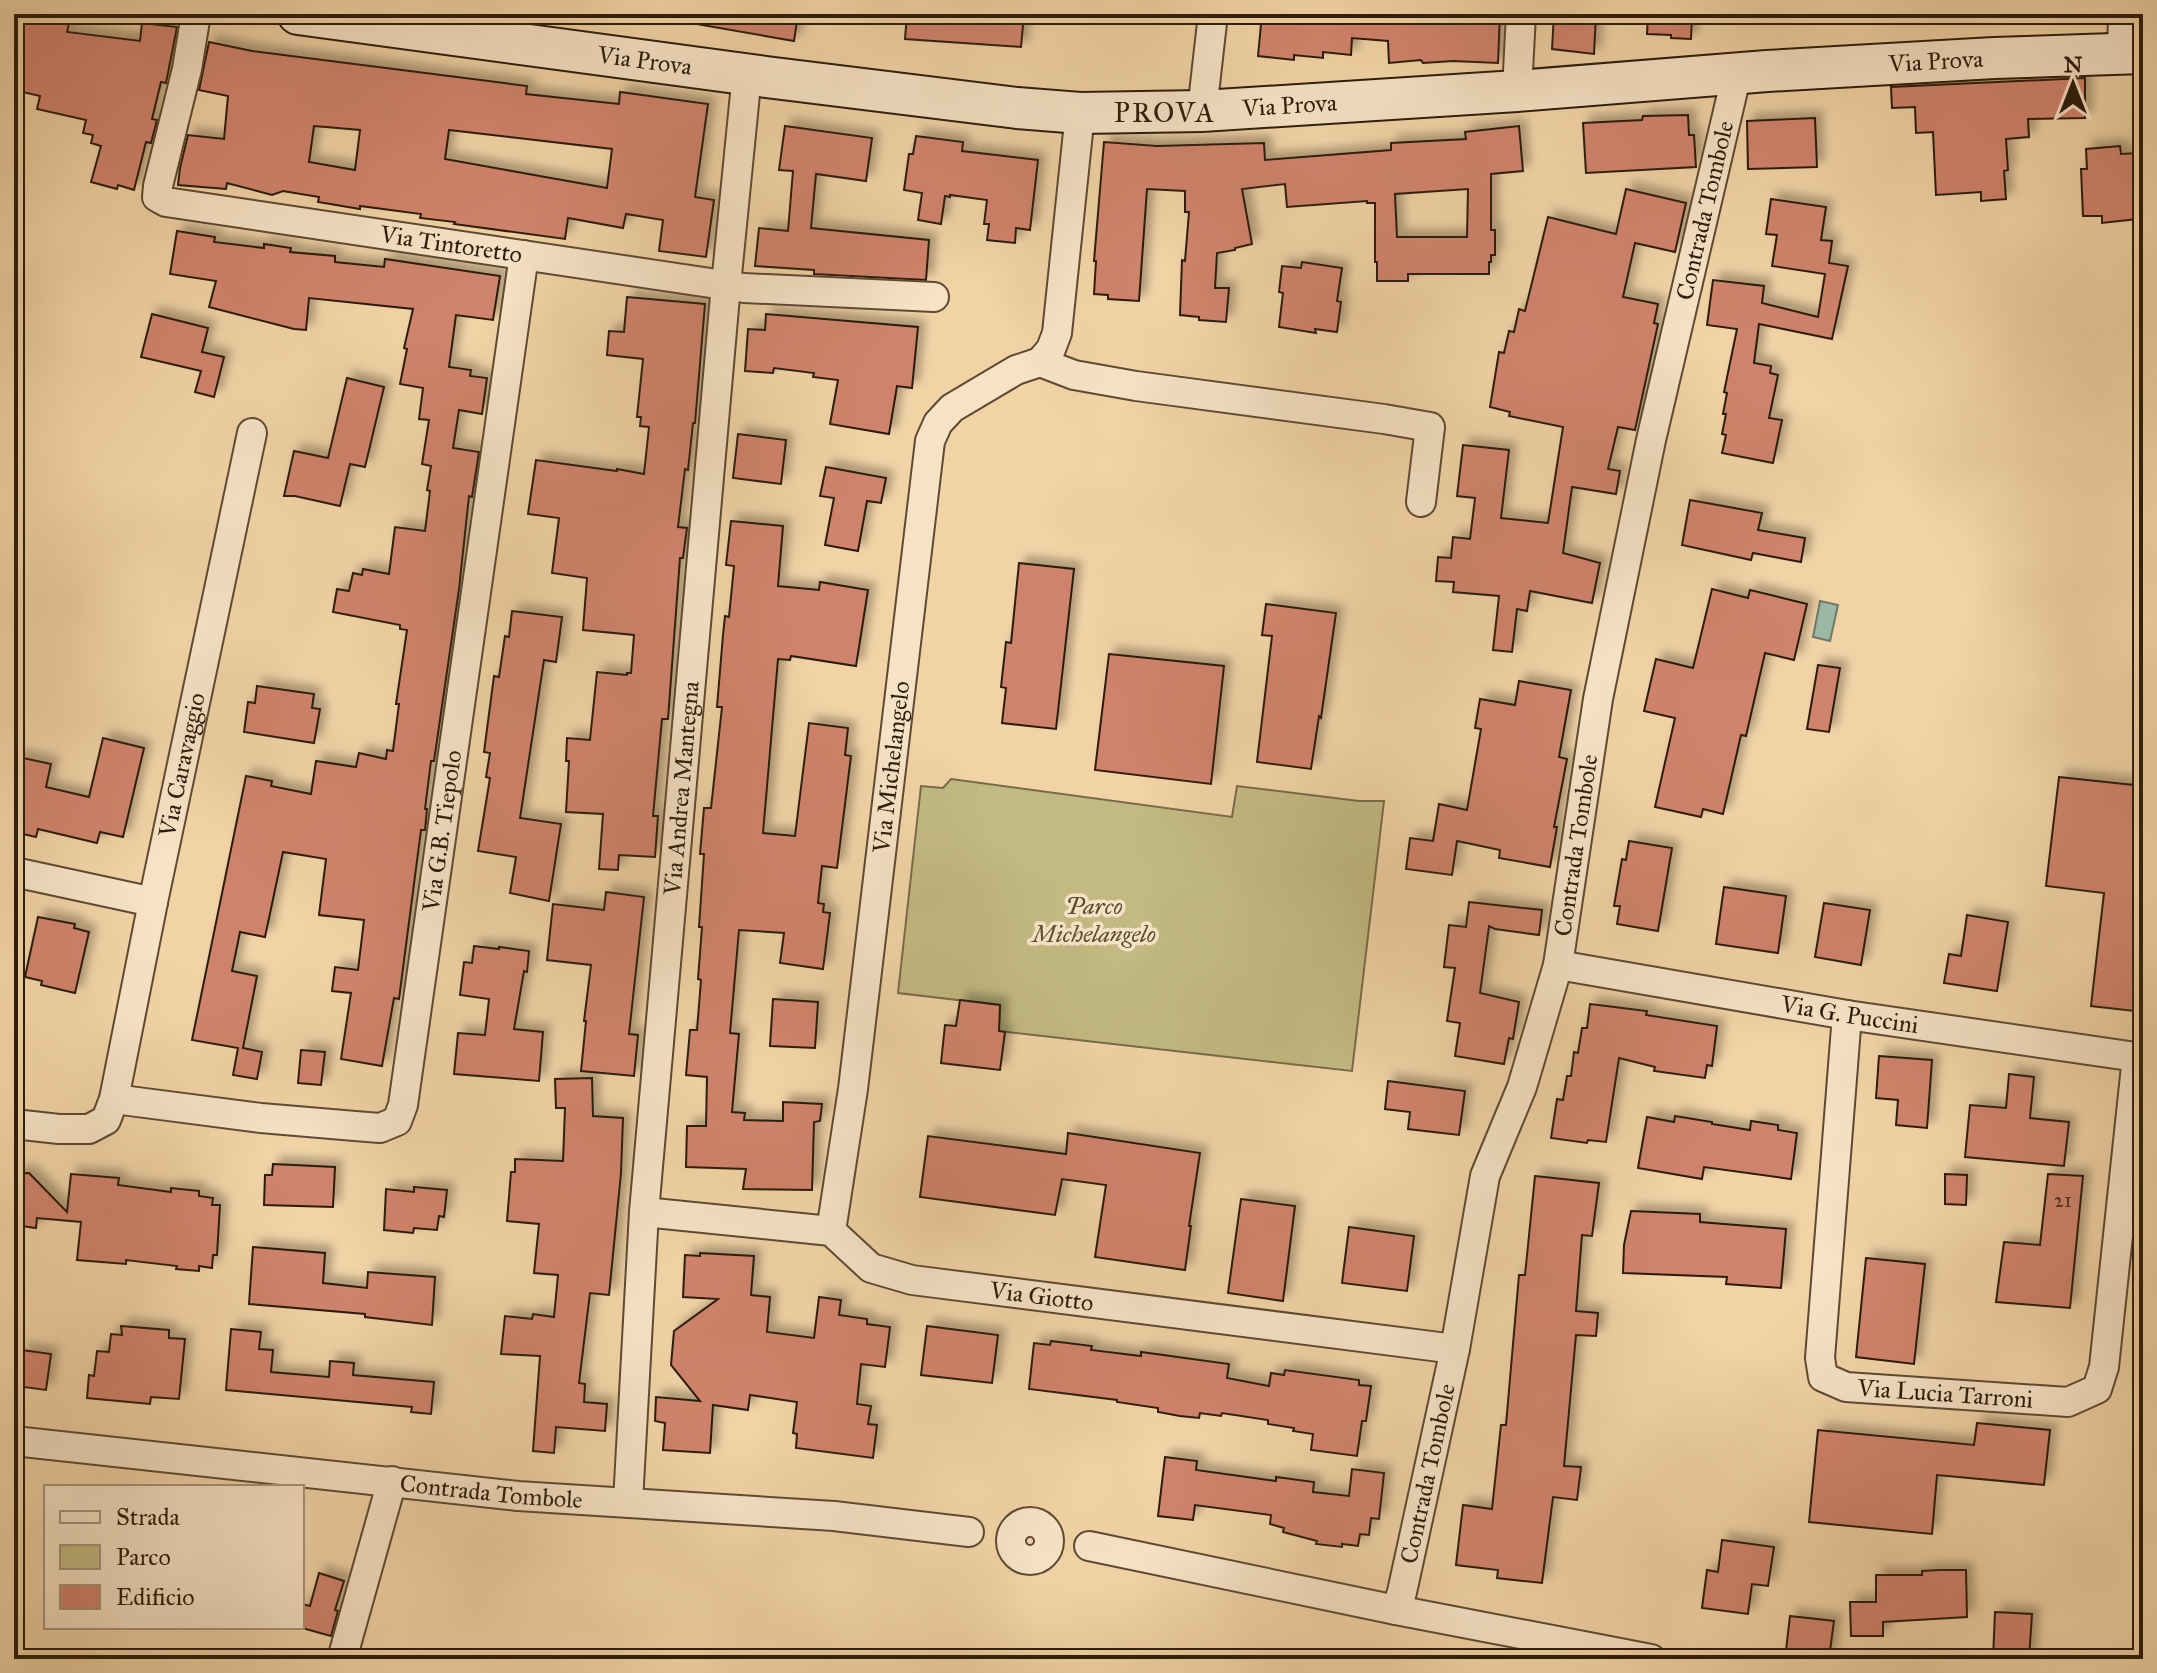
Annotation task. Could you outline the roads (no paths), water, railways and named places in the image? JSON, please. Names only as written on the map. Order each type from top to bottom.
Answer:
[{"type":"main road","name":"Via Prova","points":[[298,14],[1001,107],[1080,113],[1202,111],[1737,73],[2133,53]]},
{"type":"street","name":"Via Tintoretto","points":[[196,14],[187,69],[158,186],[157,197],[166,202],[744,288],[934,297]]},
{"type":"street","points":[[1202,111],[1213,14]]},
{"type":"street","points":[[1517,91],[1521,14]]},
{"type":"street","points":[[2123,14],[2133,53]]},
{"type":"street","name":"Contrada Tombole","points":[[1396,1610],[1455,1349],[1485,1176],[1522,1087],[1558,965],[1598,699],[1651,440],[1737,73]]},
{"type":"street","name":"Via Andrea Mantegna","points":[[628,1502],[644,1212],[747,74]]},
{"type":"street","points":[[1080,113],[1057,333],[1051,349],[1040,362],[1074,375],[1136,386],[1430,427],[1421,502]]},
{"type":"street","name":"Via G.B. Tiepolo","points":[[114,1099],[261,1118],[380,1128],[397,1121],[403,1105],[524,255]]},
{"type":"street","name":"Via Michelangelo","points":[[831,1231],[853,1089],[930,441],[938,423],[952,408],[1016,370],[1040,362]]},
{"type":"street","name":"Via Caravaggio","points":[[114,1099],[252,433]]},
{"type":"street","points":[[14,872],[153,902]]},
{"type":"street","name":"Via G. Puccini","points":[[1558,965],[1847,1015],[2140,1058]]},
{"type":"street","name":"Via Lucia Tarroni","points":[[1847,1015],[1820,1358],[1823,1377],[1846,1387],[2068,1402],[2097,1389],[2104,1367],[2140,1058]]},
{"type":"street","points":[[14,1124],[89,1129],[106,1120],[114,1099]]},
{"type":"street","points":[[644,1212],[831,1231]]},
{"type":"street","name":"Via Giotto","points":[[831,1231],[871,1268],[912,1280],[1455,1349]]},
{"type":"street","name":"Contrada Tombole","points":[[14,1441],[518,1496],[834,1516],[969,1532],[1030,1524]]},
{"type":"street","points":[[342,1659],[392,1481]]},
{"type":"street","points":[[1089,1546],[1026,1556],[1010,1544],[1017,1527],[1030,1524],[1089,1546],[1651,1659]]},
{"type":"street","name":"Contrada Tombole","points":[[969,1532],[1001,1550],[1026,1556]]},
{"type":"district","name":"PROVA","points":[[1165,112]]},
{"type":"park label","name":"Parco Michelangelo","points":[[1094,920]]}]
